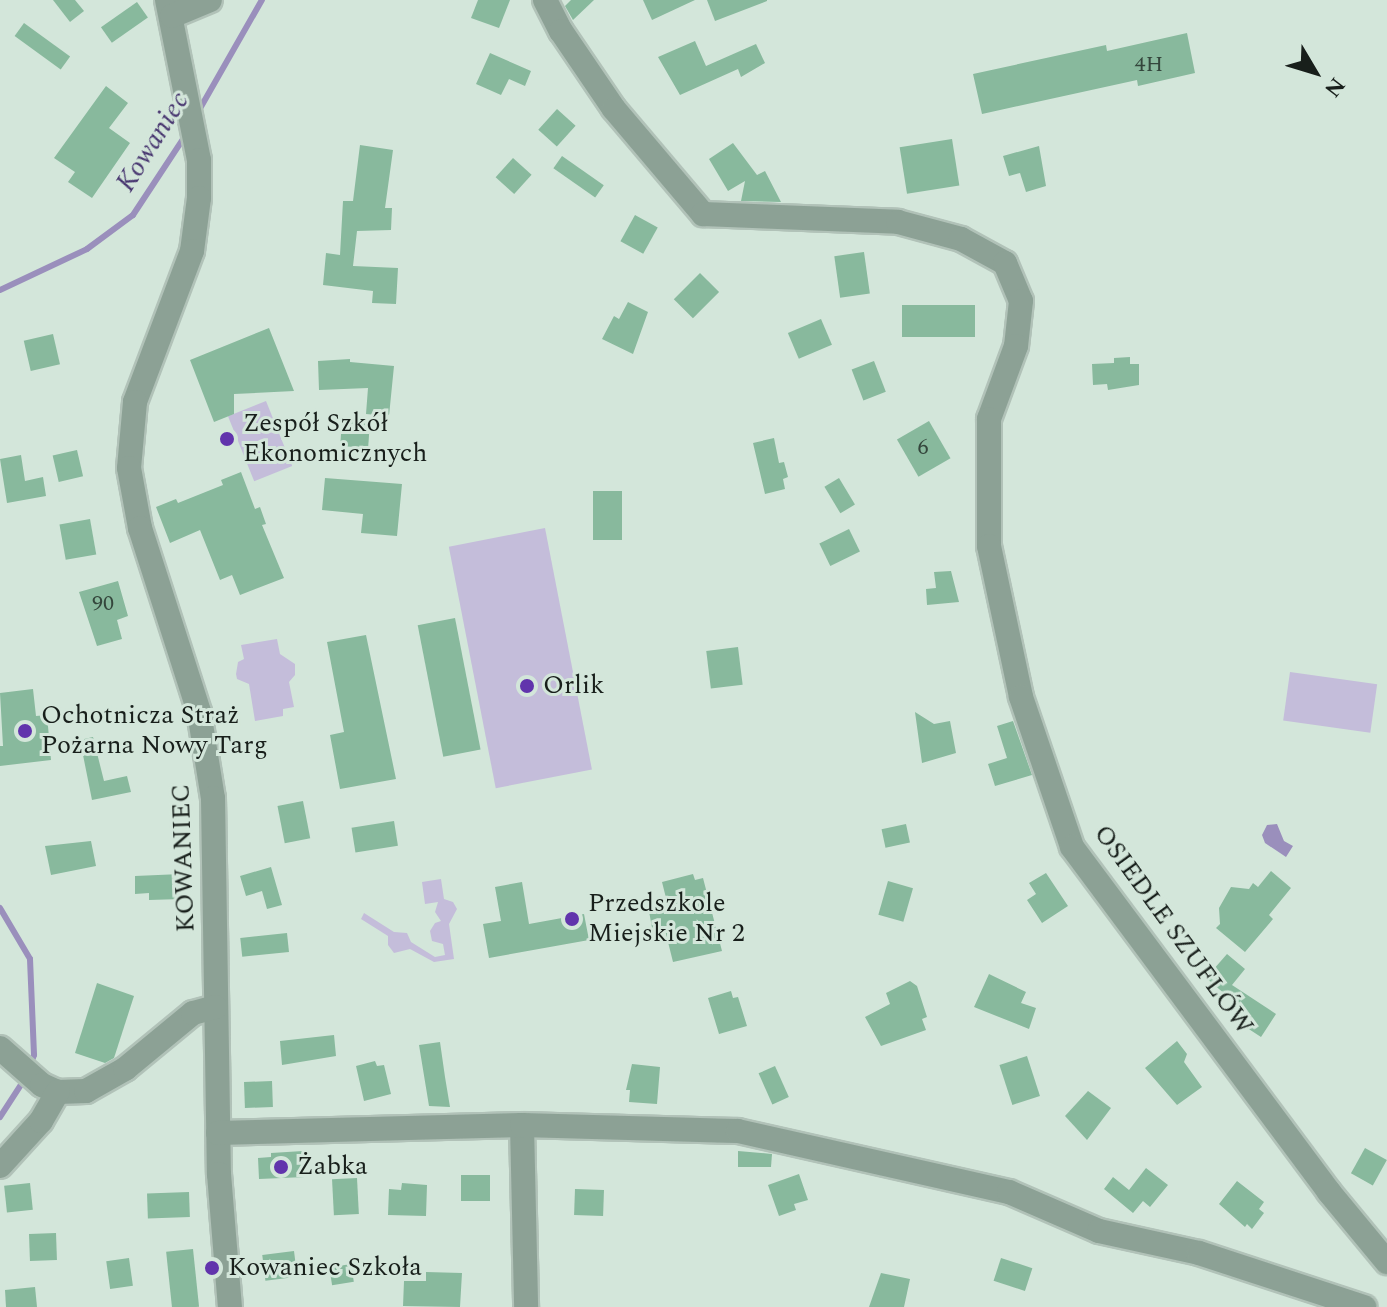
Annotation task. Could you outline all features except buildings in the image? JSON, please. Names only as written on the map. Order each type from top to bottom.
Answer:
[{"type":"street","points":[[169,8],[210,0]]},
{"type":"street","name":"OSIEDLE SZUFLÓW","points":[[545,0],[561,31],[614,109],[703,214],[898,222],[961,239],[1005,263],[1021,301],[1016,346],[989,419],[989,546],[1021,697],[1072,847],[1329,1192],[1387,1262]]},
{"type":"street","name":"KOWANIEC","points":[[169,8],[199,160],[199,198],[192,251],[135,402],[129,430],[129,468],[140,528],[191,685],[205,745],[216,850],[218,1133],[230,1307]]},
{"type":"street","points":[[6,1054],[50,1088],[86,1091],[125,1069],[193,1013],[215,1007]]},
{"type":"street","points":[[0,1166],[41,1121],[50,1088]]},
{"type":"street","points":[[218,1133],[522,1125],[738,1131],[946,1175],[1009,1192],[1099,1231],[1199,1253],[1364,1307]]},
{"type":"street","points":[[522,1125],[526,1307]]},
{"type":"shaded area","points":[[266,401],[292,466],[254,481],[228,416]]},
{"type":"shaded area","name":"Orlik","points":[[545,528],[592,769],[496,788],[449,547]]},
{"type":"shaded area","points":[[277,639],[280,654],[295,664],[295,675],[289,682],[294,707],[283,709],[283,716],[255,721],[249,684],[237,679],[236,674],[238,662],[244,659],[241,645]]},
{"type":"shaded area","points":[[1290,672],[1377,684],[1370,733],[1283,721]]},
{"type":"shaded area","points":[[1277,824],[1284,841],[1293,846],[1286,857],[1265,843],[1262,835],[1267,825]]},
{"type":"shaded area","points":[[441,879],[444,899],[453,902],[457,909],[449,924],[454,959],[434,962],[410,949],[394,953],[388,945],[388,936],[361,919],[364,913],[394,932],[407,933],[411,942],[435,957],[445,955],[443,944],[432,941],[430,931],[435,923],[441,921],[435,912],[438,902],[425,904],[422,882]]},
{"type":"waterway","name":"Kowaniec","points":[[198,112],[262,0]]},
{"type":"waterway","name":"Kowaniec","points":[[0,290],[87,249],[133,215],[185,136]]},
{"type":"waterway","name":"Kowaniec","points":[[0,908],[30,959],[34,1055],[30,1066]]},
{"type":"waterway","name":"Kowaniec","points":[[0,1117],[24,1080]]},
{"type":"place","name":"Zespół Szkół Ekonomicznych","points":[[227,439]]},
{"type":"place","name":"Orlik","points":[[527,686]]},
{"type":"place","name":"Ochotnicza Straż Pożarna Nowy Targ","points":[[25,731]]},
{"type":"place","name":"Przedszkole Miejskie Nr 2","points":[[572,919]]},
{"type":"place","name":"Żabka","points":[[281,1167]]},
{"type":"place","name":"Kowaniec Szkoła","points":[[212,1268]]}]
